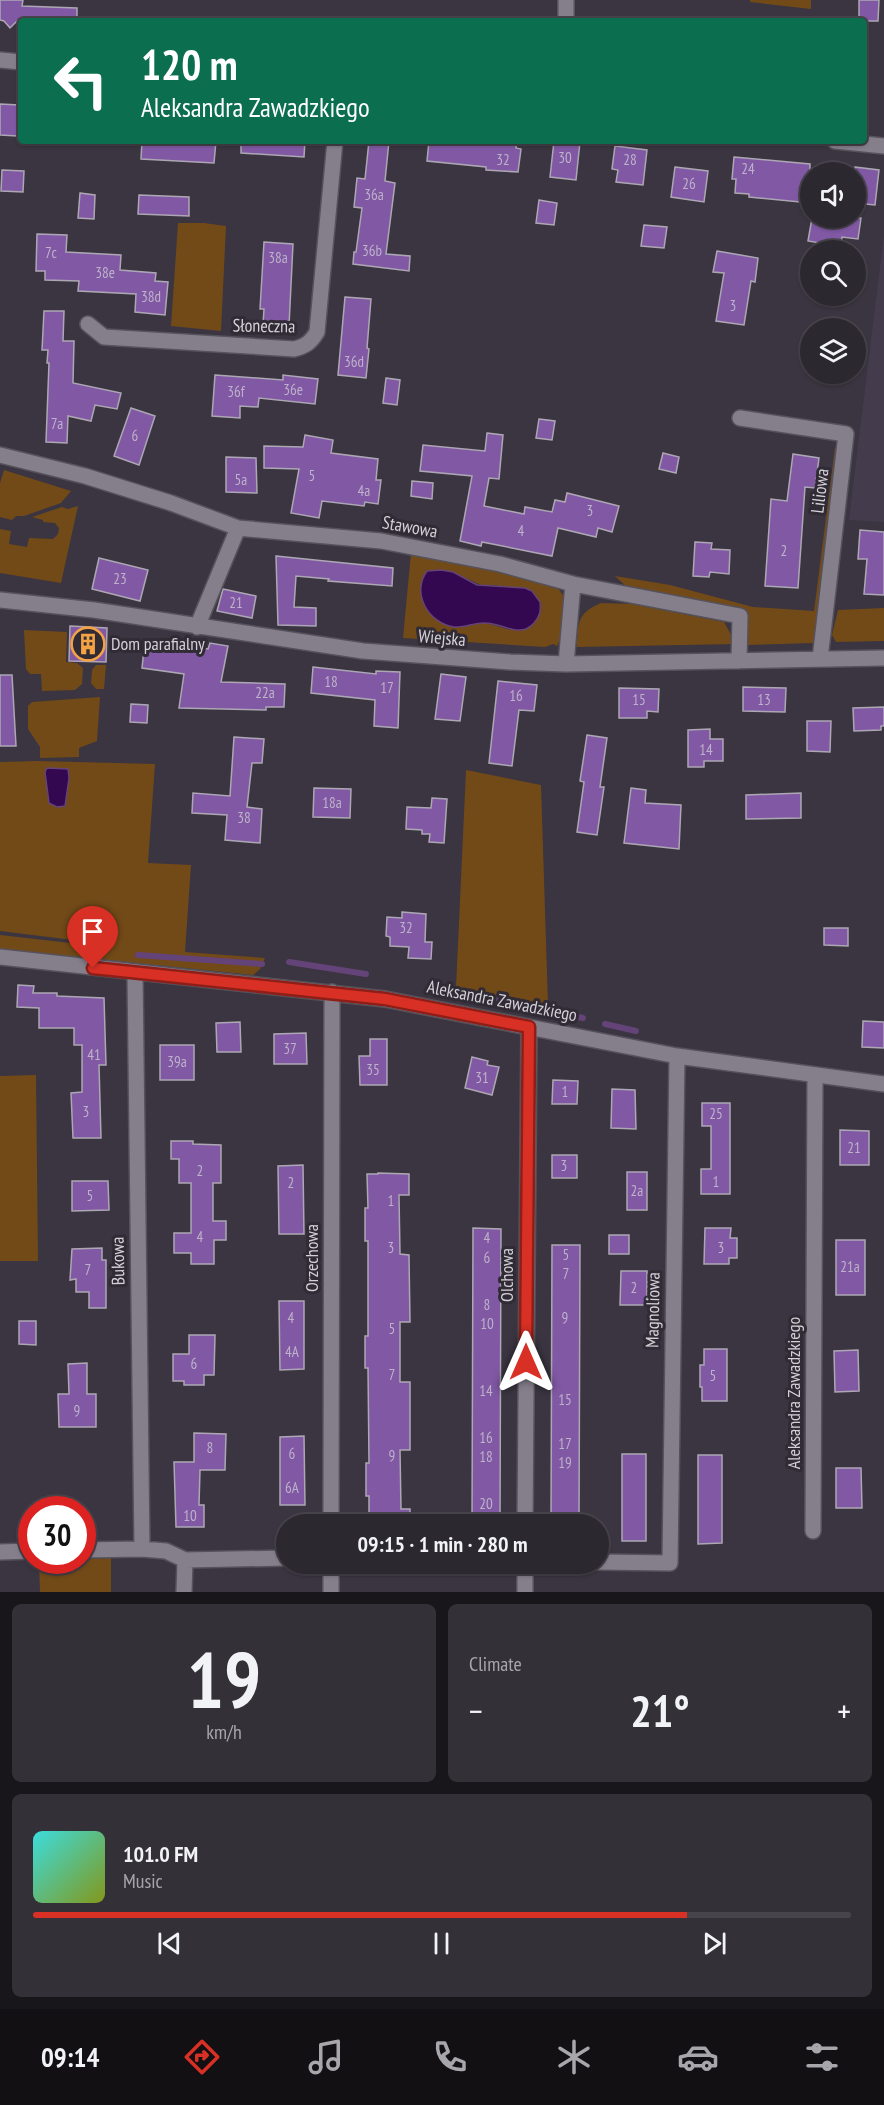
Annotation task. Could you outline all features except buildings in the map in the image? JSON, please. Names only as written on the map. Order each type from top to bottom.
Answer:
[{"type":"street","points":[[566,0],[566,18]]},
{"type":"street","points":[[0,60],[18,62]]},
{"type":"street","name":"Słoneczna","points":[[88,324],[104,337],[294,349],[305,346],[317,332],[335,144]]},
{"type":"street","points":[[864,144],[884,146]]},
{"type":"street","name":"Liliowa","points":[[740,418],[846,434],[820,659]]},
{"type":"street","name":"Stawowa","points":[[0,455],[85,476],[171,503],[238,528],[381,540],[500,564],[573,584],[740,616],[740,661]]},
{"type":"street","points":[[196,627],[238,528]]},
{"type":"street","points":[[566,664],[573,584]]},
{"type":"street","name":"Wiejska","points":[[0,600],[94,610],[363,651],[510,662],[566,664],[884,658]]},
{"type":"street","name":"Aleksandra Zawadzkiego","points":[[0,957],[332,992],[440,1008],[677,1056],[884,1084]]},
{"type":"street","name":"Bukowa","points":[[135,972],[142,1549]]},
{"type":"street","name":"Orzechowa","points":[[331,1514],[332,992]]},
{"type":"street","name":"Olchowa","points":[[525,1514],[529,1027]]},
{"type":"street","name":"Magnoliowa","points":[[609,1562],[670,1563],[675,1068],[677,1056]]},
{"type":"street","name":"Aleksandra Zawadzkiego","points":[[813,1531],[815,1076]]},
{"type":"street","points":[[96,1550],[166,1551],[185,1560],[276,1558]]},
{"type":"street","points":[[0,1552],[18,1551]]},
{"type":"street","points":[[184,1592],[185,1560]]},
{"type":"street","points":[[331,1574],[331,1592]]},
{"type":"street","points":[[525,1574],[525,1592]]},
{"type":"shaded area","points":[[750,0],[811,0],[811,9],[750,2]]},
{"type":"shaded area","points":[[178,223],[226,226],[221,331],[171,326]]},
{"type":"shaded area","points":[[884,235],[884,522],[849,520]]},
{"type":"shaded area","points":[[835,447],[837,456],[818,632],[814,643],[747,645],[748,614],[630,590],[615,576],[670,585],[753,607],[814,611]]},
{"type":"shaded area","points":[[4,470],[71,491],[61,503],[24,516],[16,516],[12,520],[0,517],[0,483]]},
{"type":"shaded area","points":[[78,506],[61,583],[0,573],[0,529],[11,531],[9,544],[27,547],[29,538],[53,539],[58,534],[59,528],[55,523],[43,522],[43,520],[32,517],[62,507],[68,509]]},
{"type":"shaded area","points":[[411,553],[552,583],[564,598],[564,623],[557,646],[403,638]],"holes":[[[427,571],[460,577],[483,585],[497,585],[510,630],[483,622],[463,627],[421,590],[423,577]]]},
{"type":"shaded area","points":[[427,571],[453,572],[477,585],[525,588],[532,591],[540,602],[539,616],[529,628],[523,630],[486,623],[458,627],[445,624],[437,620],[425,606],[421,588]]},
{"type":"shaded area","points":[[601,603],[632,604],[724,622],[736,644],[577,647],[580,620],[587,611]]},
{"type":"shaded area","points":[[884,608],[884,641],[836,642],[832,635],[838,610]]},
{"type":"shaded area","points":[[24,630],[67,632],[66,662],[77,663],[83,668],[82,684],[75,690],[42,691],[41,674],[30,674],[26,669]]},
{"type":"shaded area","points":[[96,665],[106,665],[104,689],[96,689],[91,683],[92,670]]},
{"type":"shaded area","points":[[100,697],[97,741],[79,748],[79,757],[40,758],[40,747],[28,729],[28,706],[32,702]]},
{"type":"shaded area","points":[[0,762],[155,764],[148,863],[191,865],[185,952],[265,958],[260,969],[253,975],[0,949],[0,935],[97,946],[97,943],[0,931]]},
{"type":"shaded area","points":[[47,768],[68,769],[65,806],[57,807],[49,803],[45,772]]},
{"type":"shaded area","points":[[466,770],[541,785],[548,1005],[456,988]]},
{"type":"shaded area","points":[[36,1075],[38,1261],[0,1261],[0,1076]]},
{"type":"shaded area","points":[[111,1558],[111,1592],[40,1592],[39,1574],[96,1574],[96,1559]]},
{"type":"waterway","points":[[138,955],[262,964]]},
{"type":"waterway","points":[[289,962],[366,974]]},
{"type":"waterway","points":[[454,990],[583,1018]]},
{"type":"waterway","points":[[605,1024],[636,1031]]},
{"type":"place","name":"Dom parafialny","points":[[88,644]]},
{"type":"route","points":[[93,968],[385,999],[529,1027],[526,1362]]}]
